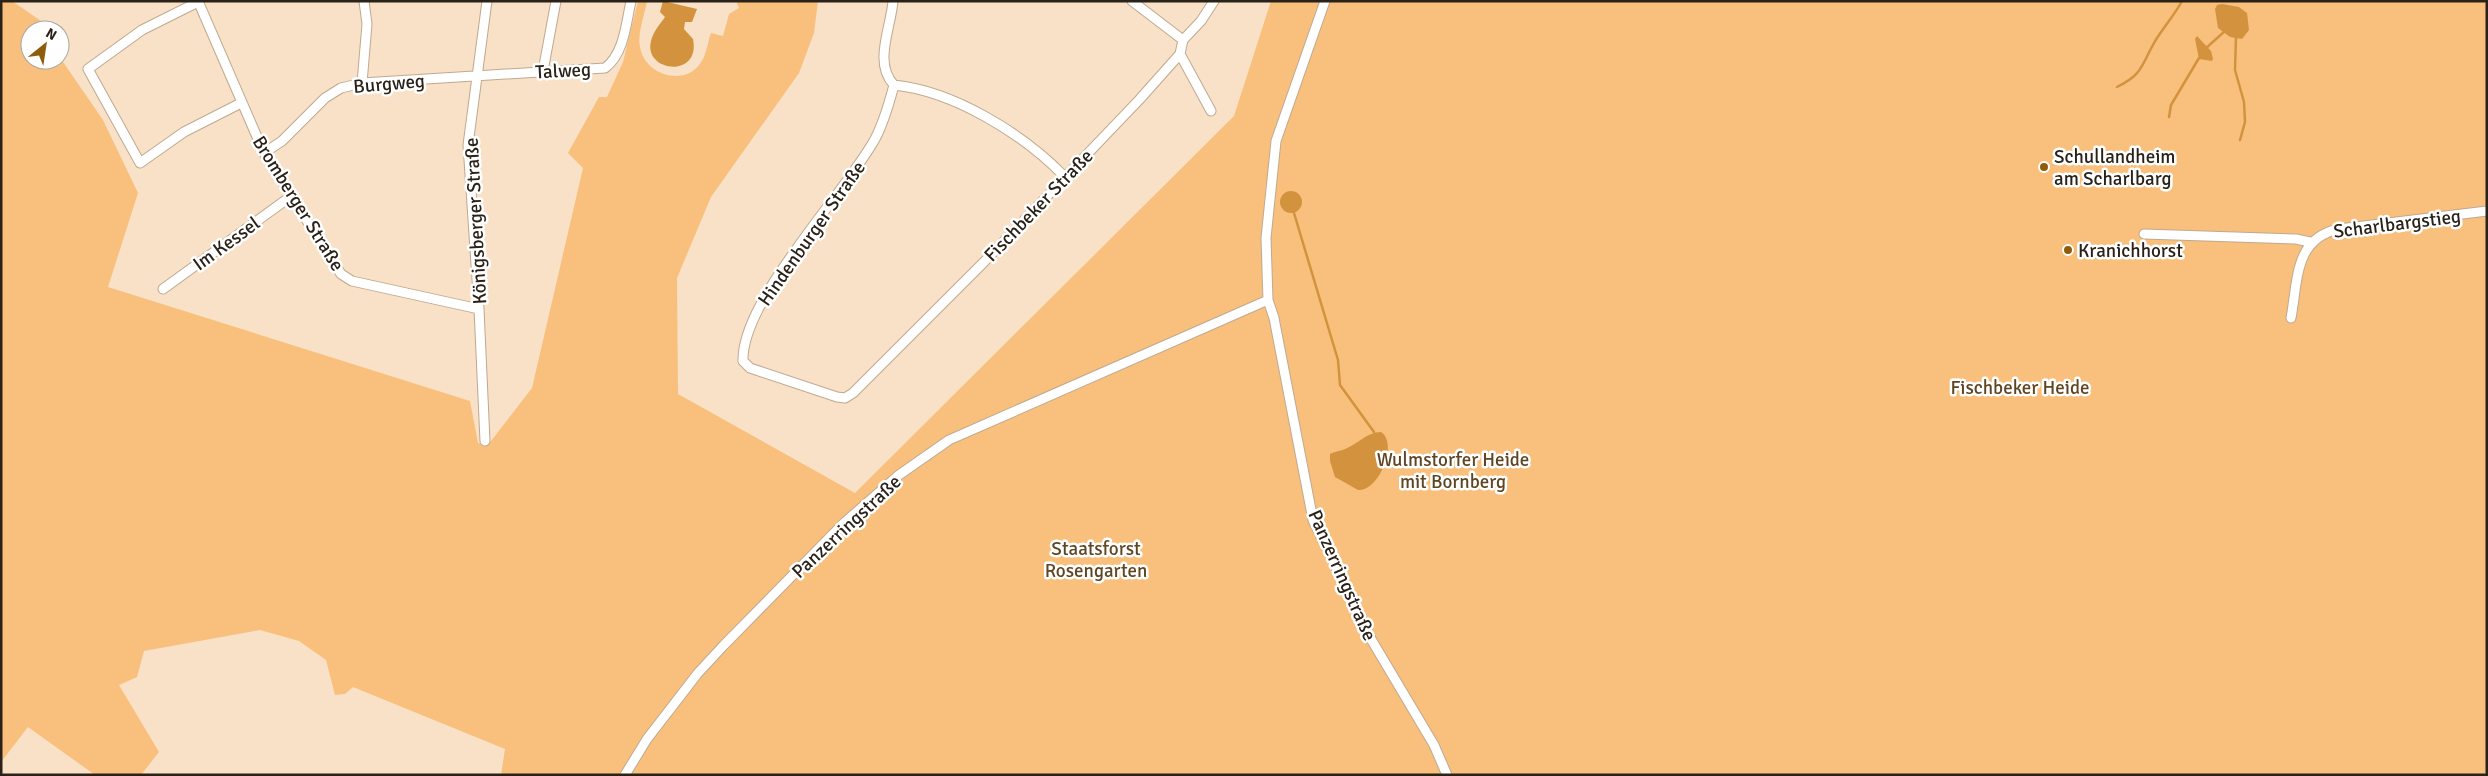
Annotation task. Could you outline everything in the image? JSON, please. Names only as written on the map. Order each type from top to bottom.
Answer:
[{"type":"street","points":[[362,83],[367,24],[364,1]]},
{"type":"street","name":"Königsberger Straße","points":[[485,441],[480,309],[468,145],[487,1]]},
{"type":"street","points":[[543,70],[556,1]]},
{"type":"street","name":"Talweg","points":[[477,76],[543,70],[604,68],[613,62],[619,50],[631,1]]},
{"type":"street","points":[[893,1],[884,56],[887,78],[894,85],[911,87],[936,95],[992,121],[1026,143],[1064,176]]},
{"type":"street","points":[[1132,1],[1183,40]]},
{"type":"street","name":"Fischbeker Straße","points":[[845,398],[985,261],[1064,176],[1139,100],[1180,54],[1183,40],[1214,1]]},
{"type":"street","name":"Panzerringstraße","points":[[1326,1],[1276,141],[1266,238],[1268,300],[1274,318],[1313,520],[1371,639],[1434,745],[1447,775]]},
{"type":"street","points":[[198,2],[142,30],[88,70],[140,163],[184,132],[241,103]]},
{"type":"street","name":"Bromberger Straße","points":[[198,2],[264,153],[340,274],[352,281],[480,309]]},
{"type":"street","points":[[1180,54],[1211,111]]},
{"type":"street","name":"Burgweg","points":[[264,153],[282,141],[325,98],[342,88],[362,83],[477,76]]},
{"type":"street","name":"Hindenburger Straße","points":[[845,398],[750,368],[743,361],[743,349],[752,320],[770,288],[875,140],[884,121],[894,85]]},
{"type":"street","name":"Im Kessel","points":[[163,289],[290,197]]},
{"type":"street","name":"Scharlbargstieg","points":[[2291,318],[2302,259],[2310,242],[2319,235],[2339,229],[2487,211]]},
{"type":"street","name":"Scharlbargstieg","points":[[2144,234],[2296,239],[2310,242]]},
{"type":"street","name":"Panzerringstraße","points":[[626,775],[647,739],[717,652],[844,523],[899,475],[949,440],[1268,300]]},
{"type":"green space","points":[[1,1],[12,1],[40,20],[20,20],[20,70],[69,70],[103,120],[138,193],[108,287],[470,401],[478,443],[488,445],[532,388],[583,168],[568,153],[599,97],[607,97],[623,62],[638,1],[647,1],[639,42],[644,57],[650,66],[658,72],[678,76],[688,74],[703,59],[711,33],[723,36],[729,14],[739,8],[736,1],[818,1],[814,33],[799,73],[711,197],[677,278],[678,394],[855,493],[1234,116],[1271,1],[2487,1],[2487,775],[501,775],[505,749],[353,687],[345,694],[335,695],[326,660],[299,641],[260,630],[144,651],[137,677],[119,685],[159,752],[141,775],[95,775],[28,727],[1,762]],"holes":[[[1270,183],[1268,300],[1313,520],[1368,642],[1310,521],[1270,318],[1262,292],[1262,238],[1266,184]]]},
{"type":"shaded area","points":[[663,1],[697,9],[692,22],[685,22],[684,29],[693,39],[693,52],[689,61],[672,67],[663,65],[655,59],[651,51],[652,38],[665,17],[660,12]]},
{"type":"shaded area","points":[[2217,5],[2239,7],[2247,13],[2249,30],[2242,39],[2230,37],[2218,28],[2215,9]]},
{"type":"shaded area","points":[[2197,36],[2211,51],[2212,61],[2199,59],[2195,39]]},
{"type":"shaded area","points":[[1291,191],[1299,194],[1302,202],[1299,210],[1291,213],[1283,210],[1280,202],[1283,194]]},
{"type":"shaded area","points":[[1381,432],[1386,438],[1388,446],[1387,456],[1379,476],[1373,483],[1365,489],[1358,490],[1335,477],[1330,454],[1350,447],[1371,434]]},
{"type":"waterway","points":[[2117,87],[2137,73],[2157,38],[2182,1]]},
{"type":"waterway","points":[[2205,49],[2225,31]]},
{"type":"waterway","points":[[2236,37],[2235,70],[2244,102],[2245,122],[2240,140]]},
{"type":"waterway","points":[[2169,117],[2171,105],[2199,58]]},
{"type":"waterway","points":[[1294,213],[1338,360],[1340,385],[1374,432]]},
{"type":"place","name":"Schullandheim am Scharlbarg","points":[[2044,167]]},
{"type":"place","name":"Kranichhorst","points":[[2068,250]]},
{"type":"park label","name":"Fischbeker Heide","points":[[2020,387]]},
{"type":"park label","name":"Wulmstorfer Heide mit Bornberg","points":[[1453,470]]},
{"type":"park label","name":"Staatsforst Rosengarten","points":[[1096,559]]}]
